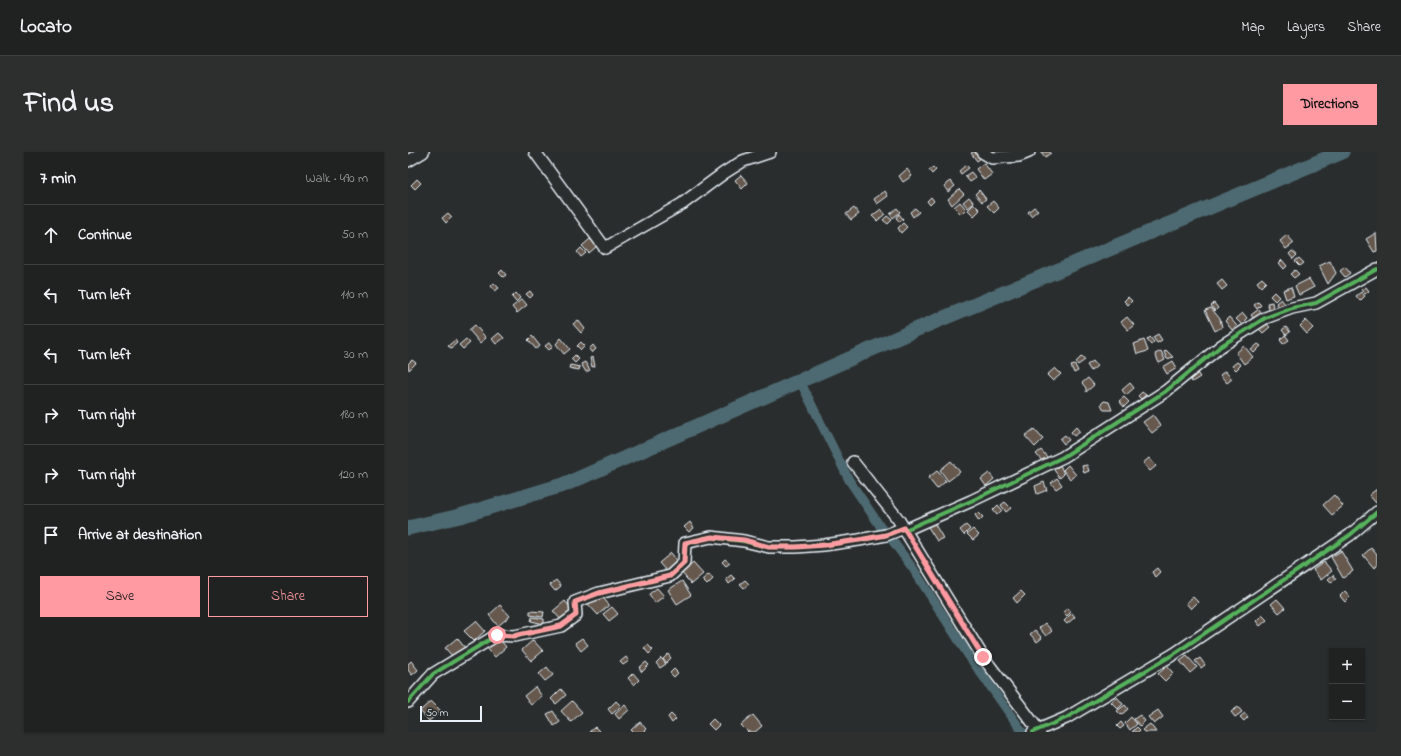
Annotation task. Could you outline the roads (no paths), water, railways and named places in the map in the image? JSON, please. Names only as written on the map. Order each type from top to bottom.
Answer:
[{"type":"street","points":[[408,161],[423,152]]},
{"type":"street","points":[[535,152],[605,248],[682,204],[743,161],[770,152]]},
{"type":"street","points":[[982,152],[992,158],[1019,156],[1029,152]]},
{"type":"street","points":[[408,702],[433,674],[497,635],[514,636],[561,626],[576,615],[575,602],[599,593],[670,576],[684,563],[685,543],[712,537],[744,540],[769,547],[824,545],[879,536],[904,529],[971,501],[1063,457],[1166,391],[1221,346],[1265,318],[1292,308],[1316,303],[1377,270]]},
{"type":"street","points":[[852,462],[898,519],[983,657],[1037,731],[1066,718],[1174,654],[1350,535],[1377,512]]},
{"type":"waterway","points":[[408,528],[460,516],[566,484],[915,330],[1342,152]]},
{"type":"waterway","points":[[800,381],[849,480],[882,529]]},
{"type":"waterway","points":[[892,540],[914,570],[970,658],[1022,731]]}]
